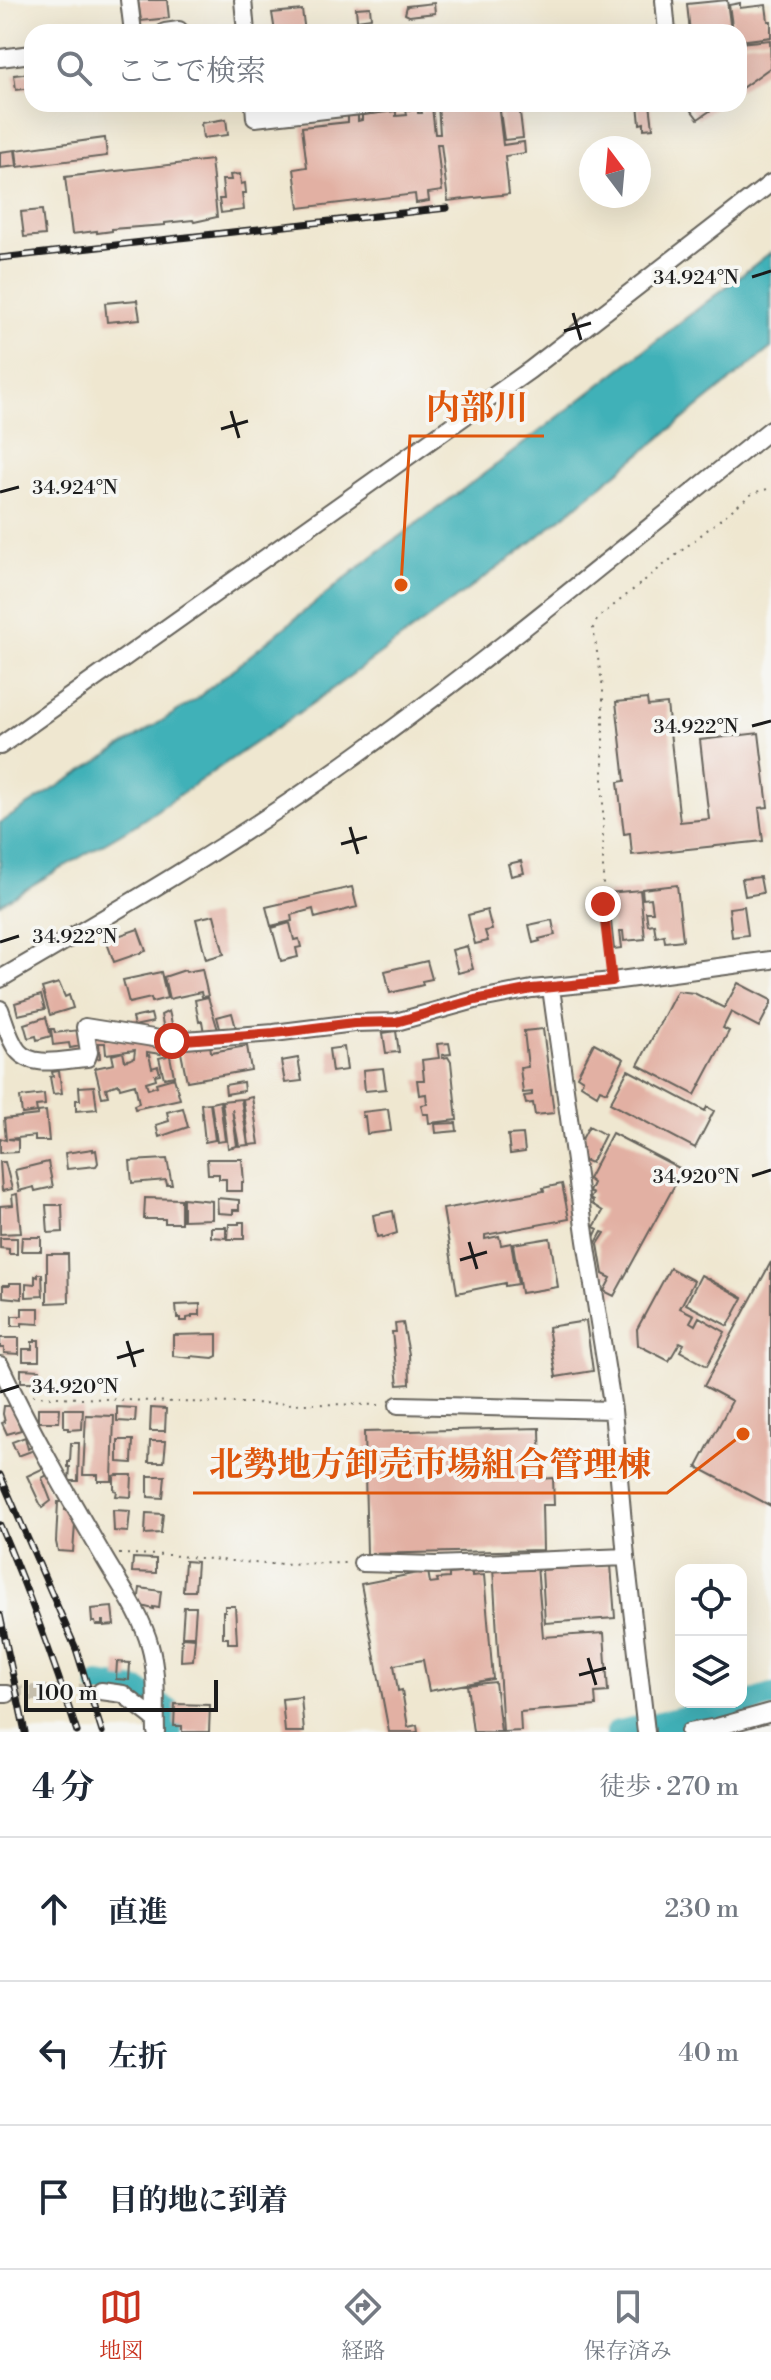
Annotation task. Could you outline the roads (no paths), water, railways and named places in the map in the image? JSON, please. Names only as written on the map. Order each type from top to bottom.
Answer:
[{"type":"street","points":[[129,0],[132,24]]},
{"type":"street","points":[[243,0],[245,24]]},
{"type":"street","points":[[664,0],[666,24]]},
{"type":"street","points":[[0,58],[24,55]]},
{"type":"street","points":[[255,112],[255,118],[308,112]]},
{"type":"street","points":[[0,746],[530,370],[771,183]]},
{"type":"street","points":[[0,979],[204,857],[358,754],[559,600],[771,429]]},
{"type":"street","points":[[0,1009],[16,1049],[27,1059],[43,1061],[87,1058],[85,1027],[172,1041],[354,1023],[396,1022],[475,1000],[771,960]]},
{"type":"street","points":[[551,988],[583,1226],[613,1410],[645,1727]]},
{"type":"street","points":[[0,1365],[102,1554],[134,1606],[154,1663],[155,1714]]},
{"type":"street","points":[[398,1405],[613,1410]]},
{"type":"street","points":[[362,1563],[436,1565],[626,1557]]},
{"type":"street","points":[[101,1691],[123,1694],[155,1714]]},
{"type":"street","points":[[689,1732],[766,1714],[767,1732]]},
{"type":"water","points":[[771,252],[771,348],[518,553],[313,703],[137,824],[0,904],[0,823],[195,700],[374,555],[500,462]]},
{"type":"waterway","points":[[99,1685],[139,1691],[169,1711],[170,1732]]},
{"type":"waterway","points":[[618,1732],[771,1696]]},
{"type":"tunnel","points":[[7,1694],[101,1691]]},
{"type":"railway","points":[[0,258],[447,208]]},
{"type":"railway","points":[[0,1475],[76,1649],[102,1732]]},
{"type":"railway","points":[[0,1525],[41,1628],[77,1732]]},
{"type":"railway","points":[[0,1615],[25,1732]]},
{"type":"place","name":"内部川","points":[[401,585]]},
{"type":"place","name":"北勢地方卸売市場組合管理棟","points":[[743,1434]]}]
